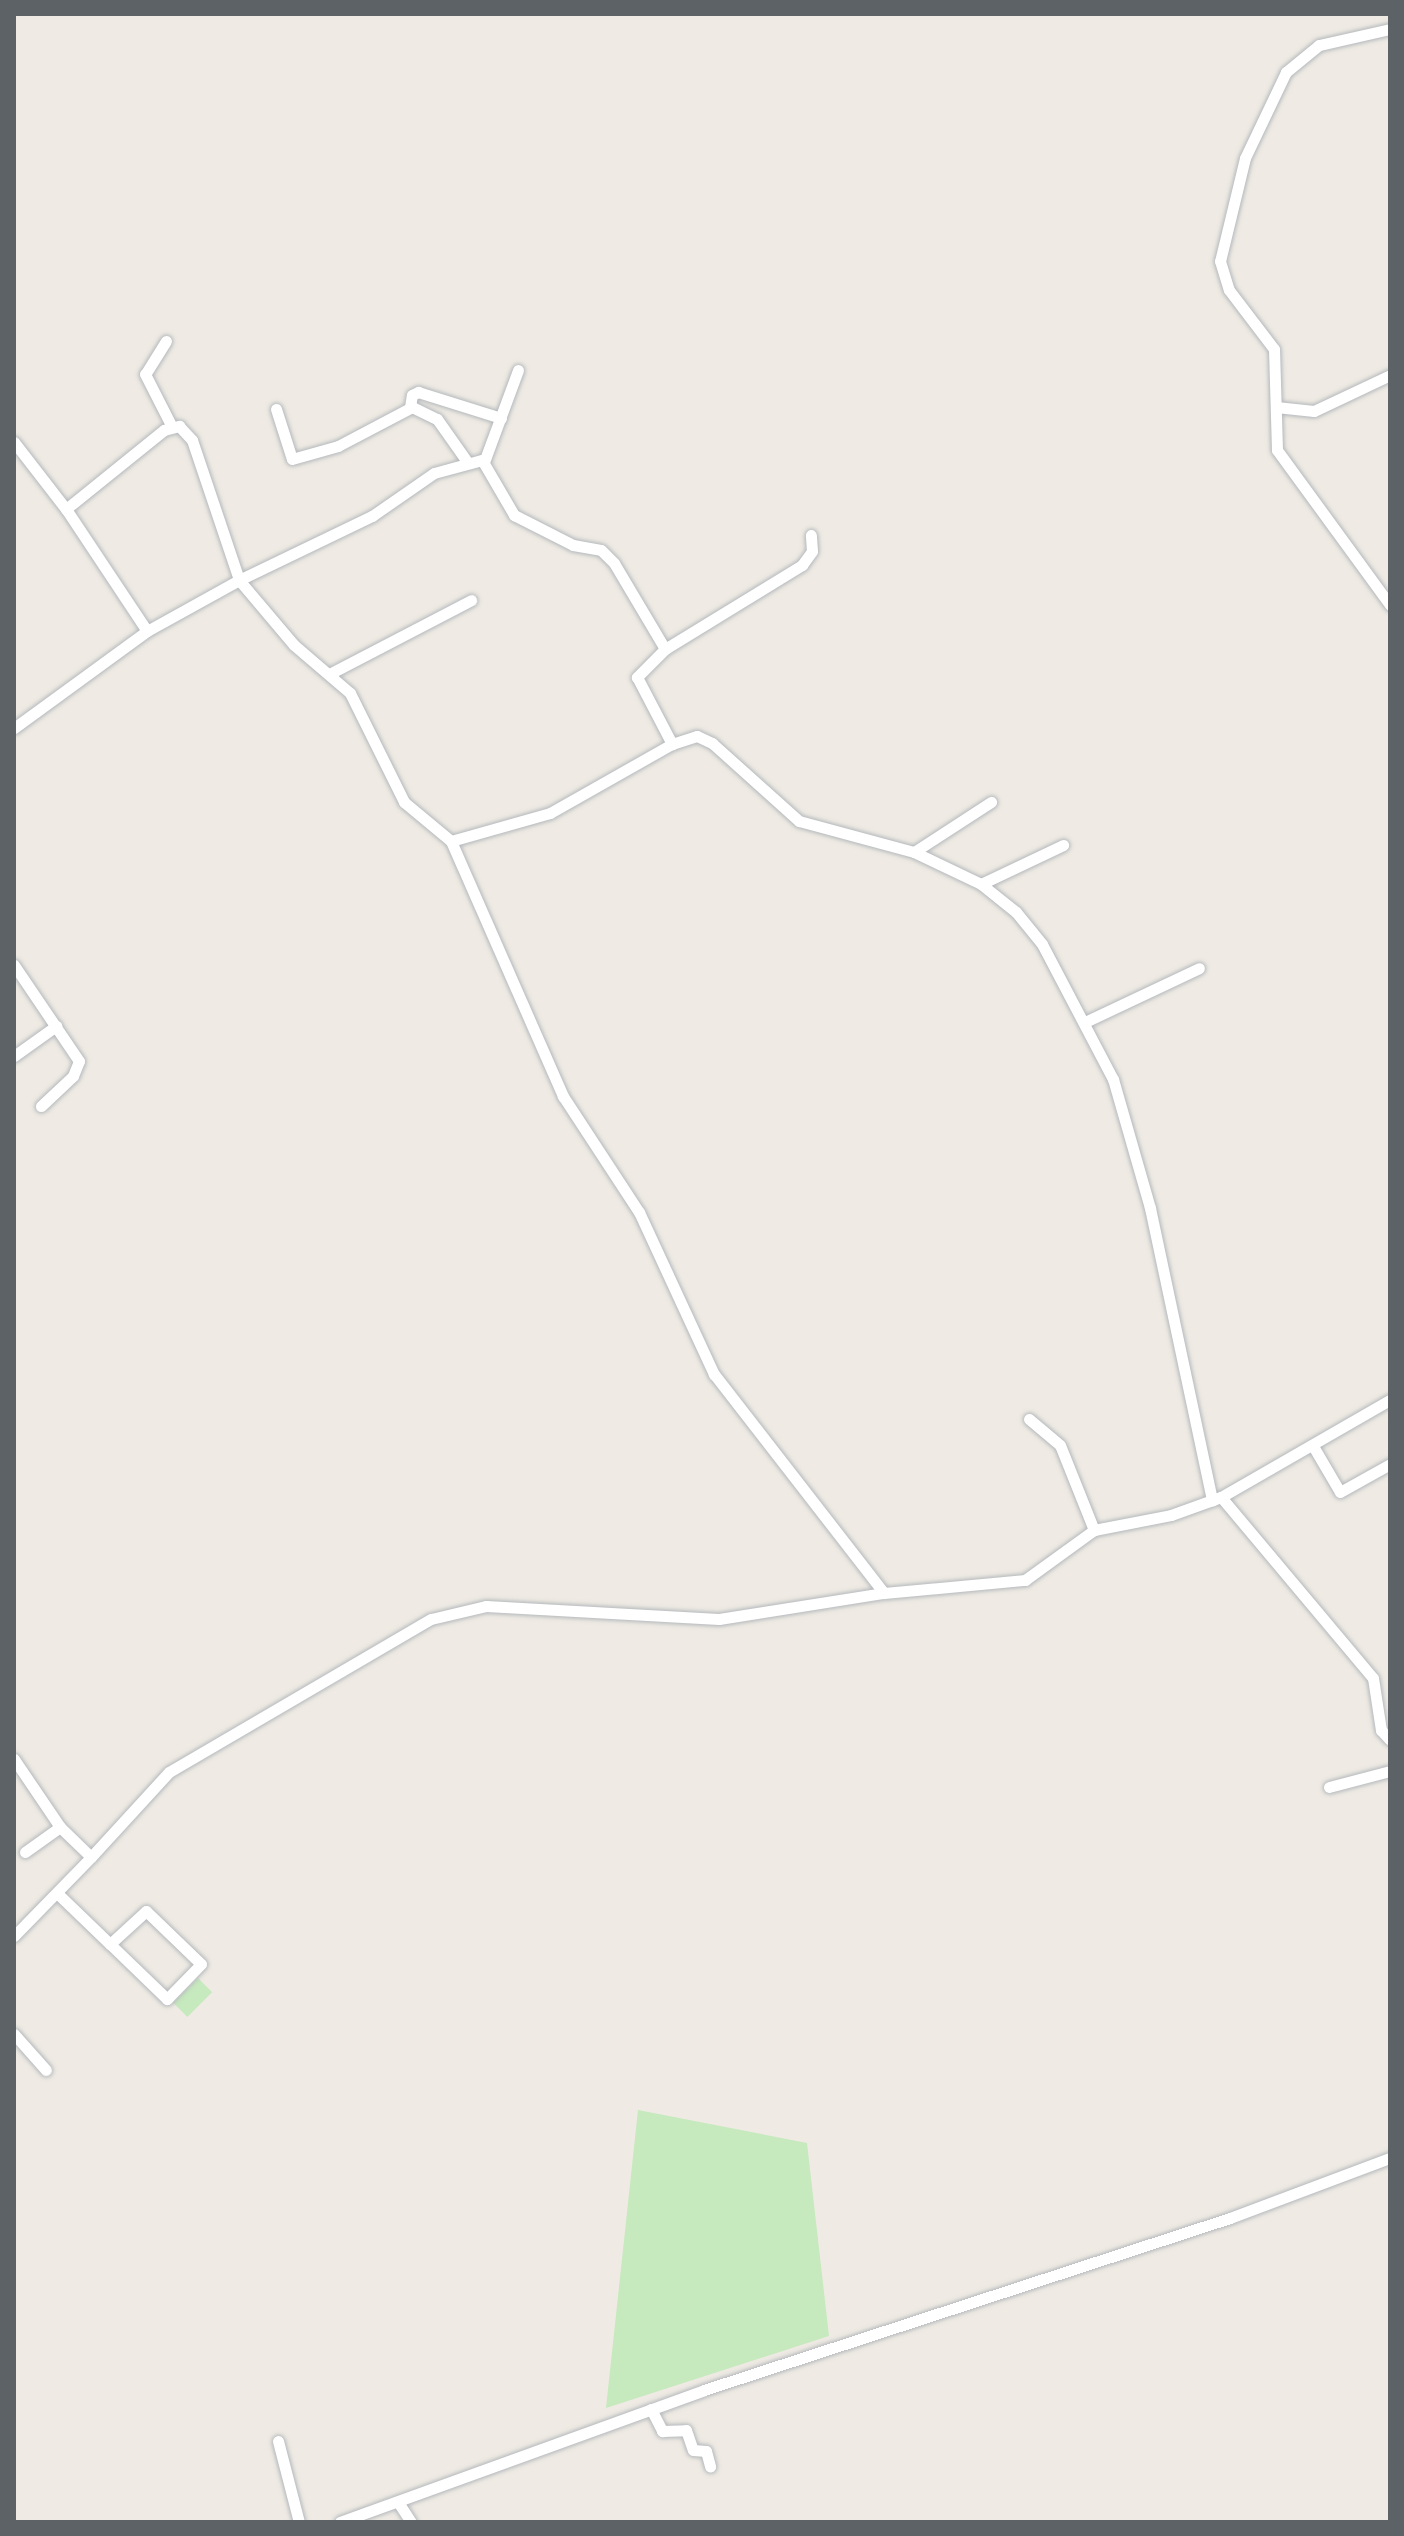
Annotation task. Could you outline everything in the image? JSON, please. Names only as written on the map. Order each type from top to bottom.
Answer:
[{"type":"street","points":[[1390,29],[1319,45],[1286,72],[1245,158],[1221,274],[1273,344],[1277,450],[1390,605]]},
{"type":"street","points":[[166,341],[145,374],[171,425]]},
{"type":"street","points":[[484,462],[518,370]]},
{"type":"street","points":[[1276,407],[1314,411],[1390,375]]},
{"type":"street","points":[[410,407],[412,395],[418,392],[501,418]]},
{"type":"street","points":[[276,409],[290,457],[296,460],[338,446],[410,407]]},
{"type":"street","points":[[410,407],[437,419],[468,463]]},
{"type":"street","points":[[66,509],[171,425],[179,426],[192,440],[239,580],[294,645],[331,673],[358,706],[408,807],[451,841],[563,1096],[639,1212],[714,1374],[884,1593]]},
{"type":"street","points":[[14,442],[66,509],[147,631]]},
{"type":"street","points":[[14,728],[147,631],[239,580],[372,516],[434,473],[468,463],[484,462]]},
{"type":"street","points":[[484,462],[514,515],[573,545],[595,547],[608,555],[665,649]]},
{"type":"street","points":[[672,744],[637,677],[665,649],[802,565],[812,551],[811,535]]},
{"type":"street","points":[[331,673],[471,600]]},
{"type":"street","points":[[451,841],[557,810],[672,744],[697,736],[712,743],[804,824],[914,852],[981,884],[1030,927],[1085,1022],[1113,1079],[1142,1175],[1216,1498],[1373,1678],[1381,1730],[1390,1740]]},
{"type":"street","points":[[914,852],[991,802]]},
{"type":"street","points":[[981,884],[1063,845]]},
{"type":"street","points":[[14,965],[79,1061],[77,1068],[41,1106]]},
{"type":"street","points":[[1085,1022],[1199,968]]},
{"type":"street","points":[[14,1056],[56,1026]]},
{"type":"street","points":[[14,1936],[58,1894],[169,1772],[342,1667],[448,1613],[486,1606],[719,1619],[884,1593],[1033,1579],[1094,1530],[1171,1515],[1216,1498],[1390,1400]]},
{"type":"street","points":[[1029,1419],[1060,1445],[1094,1530]]},
{"type":"street","points":[[1313,1446],[1340,1492],[1390,1464]]},
{"type":"street","points":[[14,1759],[60,1827],[91,1857]]},
{"type":"street","points":[[1329,1787],[1390,1771]]},
{"type":"street","points":[[25,1852],[60,1827]]},
{"type":"street","points":[[58,1894],[167,1999],[201,1964],[146,1911],[110,1944]]},
{"type":"street","points":[[14,2034],[46,2070]]},
{"type":"street","points":[[340,2522],[651,2409],[1230,2218],[1390,2158]]},
{"type":"street","points":[[651,2409],[662,2431],[686,2430],[693,2450],[706,2451],[710,2466]]},
{"type":"street","points":[[278,2441],[299,2522]]},
{"type":"street","points":[[398,2502],[411,2522]]},
{"type":"green space","points":[[198,1978],[212,1992],[187,2017],[173,2003]]},
{"type":"green space","points":[[638,2110],[807,2143],[829,2336],[606,2408]]}]
